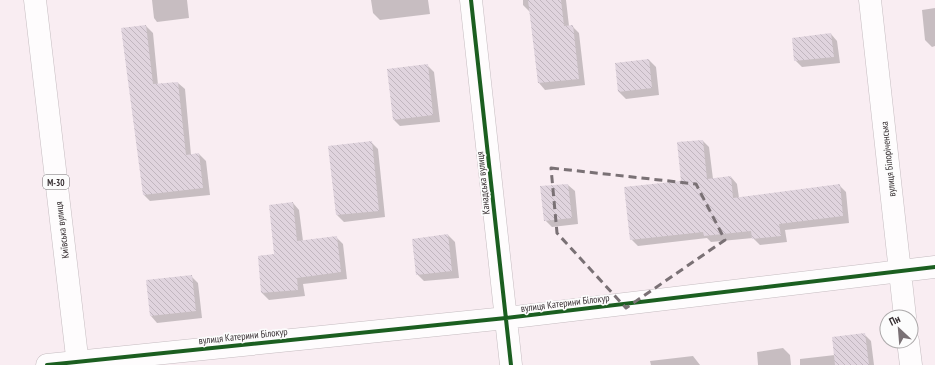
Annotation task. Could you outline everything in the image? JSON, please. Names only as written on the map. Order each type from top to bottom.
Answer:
[{"type":"main road","name":"Київська вулиця","points":[[35,0],[77,363]]},
{"type":"main road","name":"Канадська вулиця","points":[[471,0],[511,365]]},
{"type":"main road","name":"вулиця Білоріченська","points":[[870,0],[904,309]]},
{"type":"main road","name":"вулиця Катерини Білокур","points":[[47,365],[506,318],[935,267]]},
{"type":"main road","points":[[909,349],[911,365]]},
{"type":"highlighted area","points":[[551,168],[696,184],[725,240],[626,308],[557,233]]},
{"type":"building","points":[[528,0],[561,0],[564,26],[573,25],[579,79],[538,83]]},
{"type":"building","points":[[146,25],[153,84],[178,82],[186,155],[199,153],[203,188],[143,195],[121,28]]},
{"type":"building","points":[[831,33],[834,57],[794,61],[792,38]]},
{"type":"building","points":[[649,59],[652,88],[618,92],[615,63]]},
{"type":"building","points":[[428,64],[433,115],[393,120],[387,69]]},
{"type":"building","points":[[703,140],[707,179],[731,176],[733,198],[840,184],[843,216],[779,224],[781,236],[752,239],[751,231],[704,236],[703,232],[630,240],[624,187],[681,181],[677,142]]},
{"type":"building","points":[[372,141],[379,211],[336,215],[328,146]]},
{"type":"building","points":[[568,184],[572,218],[544,221],[540,186]]},
{"type":"building","points":[[293,202],[297,241],[337,236],[341,272],[297,278],[298,290],[261,293],[258,256],[274,254],[269,205]]},
{"type":"building","points":[[448,234],[452,271],[416,275],[412,239]]},
{"type":"building","points":[[192,275],[196,311],[150,316],[146,280]]},
{"type":"building","points":[[865,333],[869,365],[835,365],[832,337]]},
{"type":"cycle path","points":[[471,0],[511,365]]},
{"type":"cycle path","points":[[47,365],[506,318],[935,267]]}]
